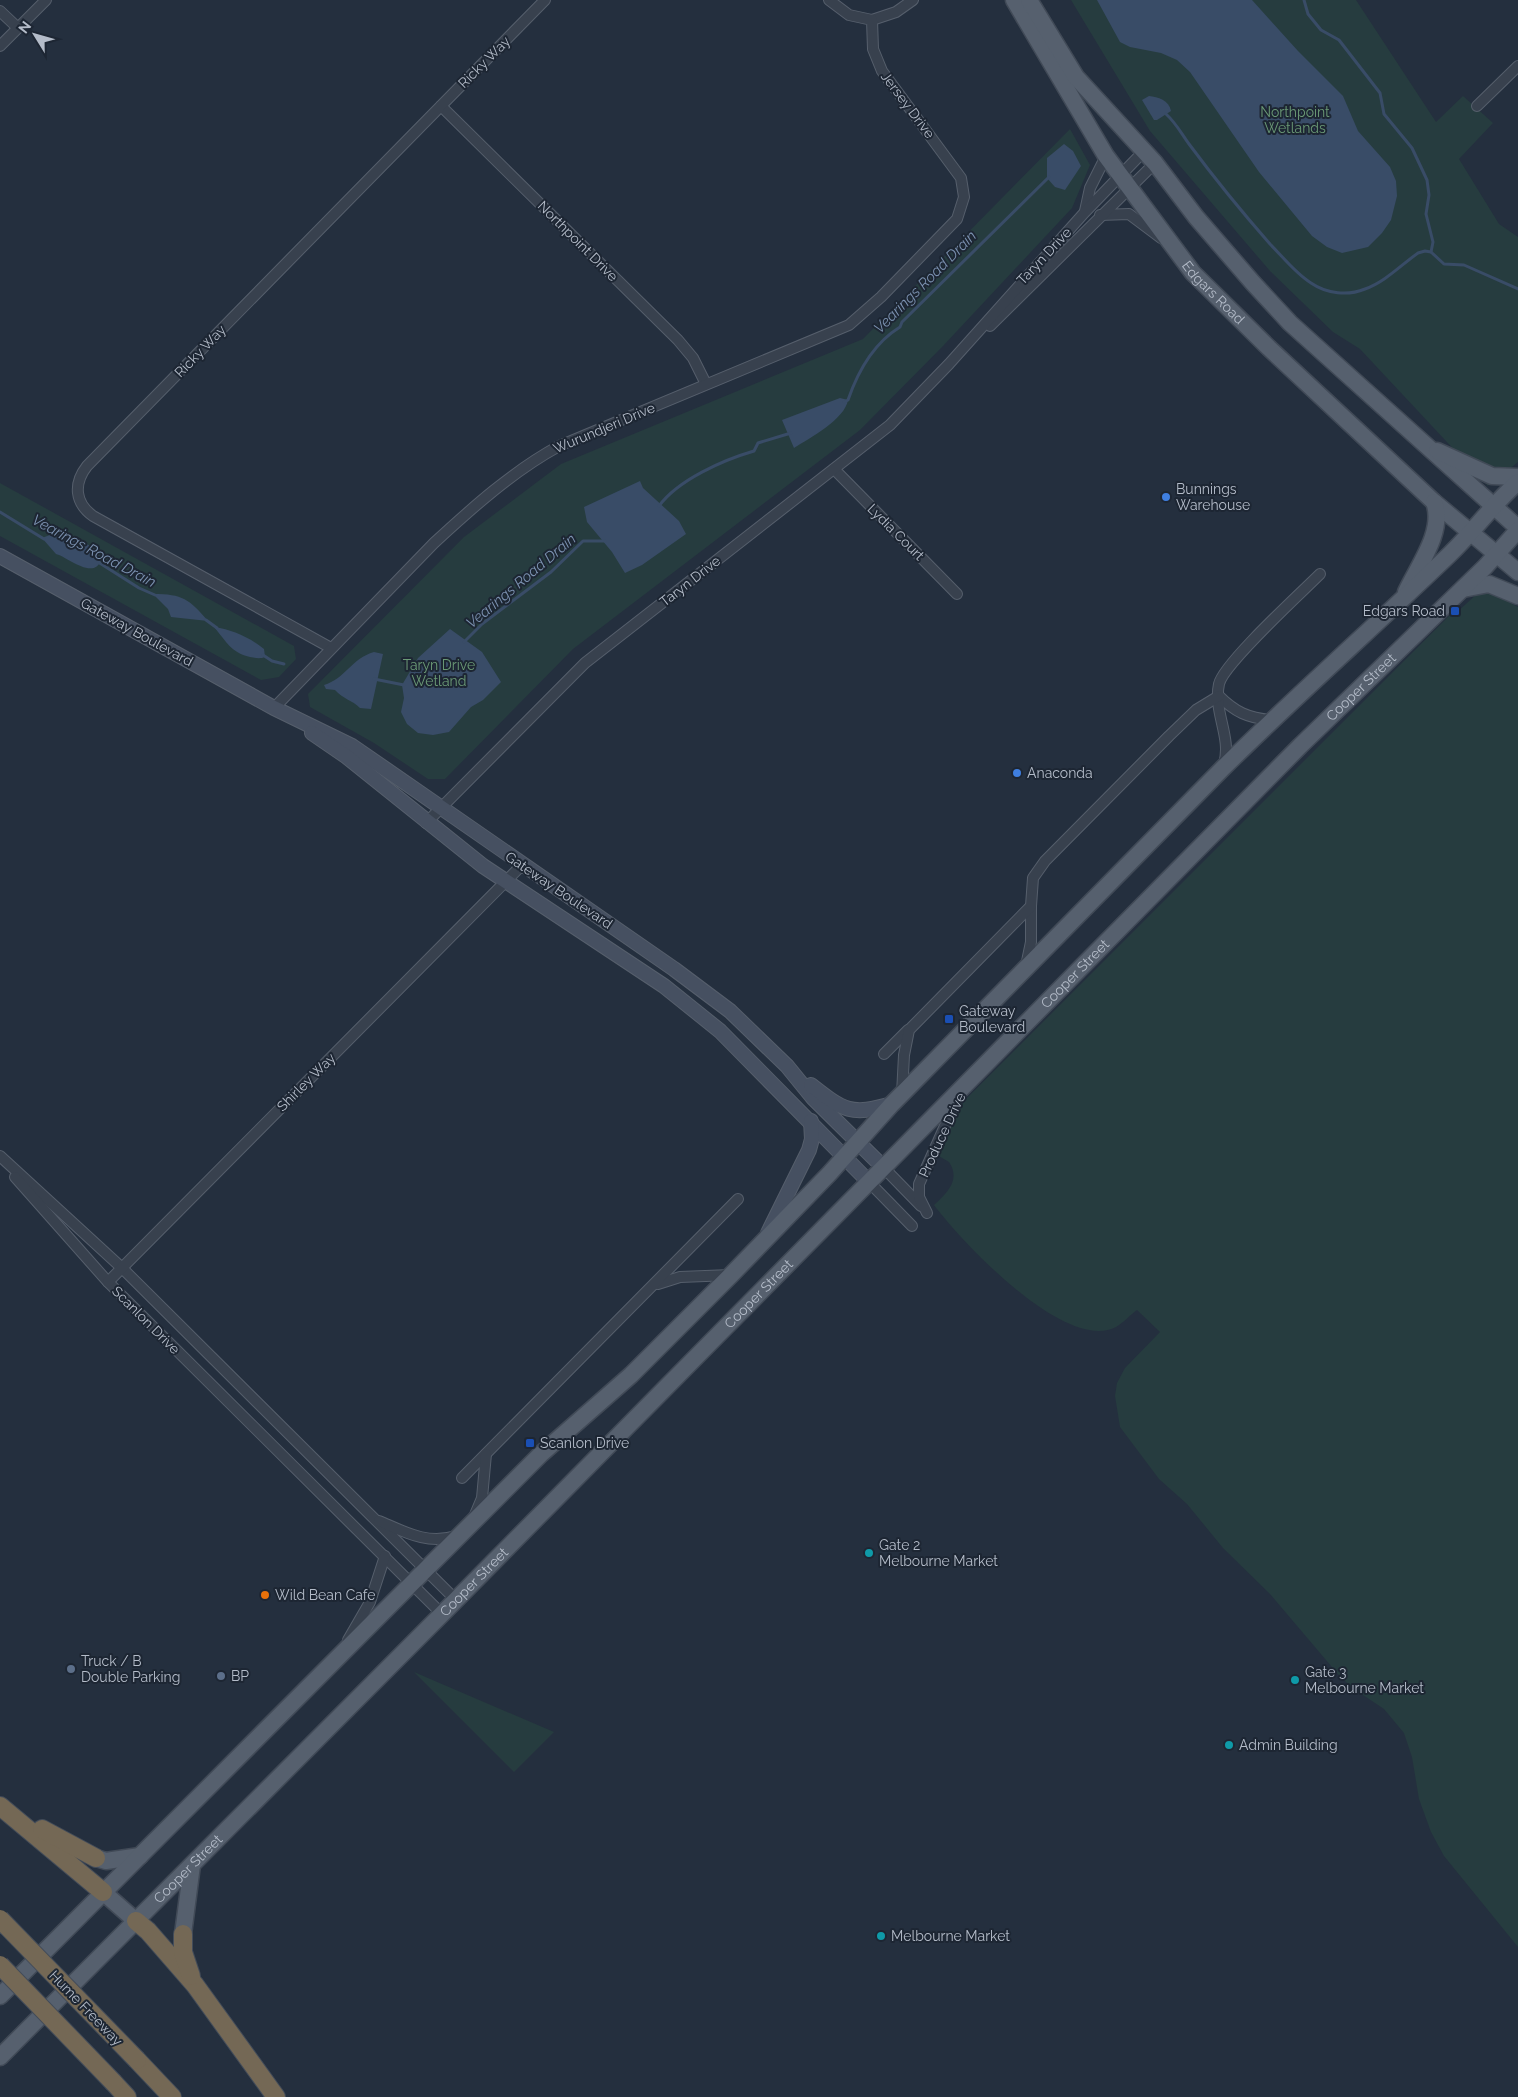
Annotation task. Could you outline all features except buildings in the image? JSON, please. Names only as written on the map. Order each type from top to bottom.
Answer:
[{"type":"highway","points":[[0,1800],[55,1837],[96,1858]]},
{"type":"highway","points":[[0,1806],[103,1892]]},
{"type":"highway","name":"Hume Freeway","points":[[0,1919],[172,2097]]},
{"type":"highway","points":[[136,1921],[148,1931],[195,1985],[276,2097]]},
{"type":"highway","points":[[183,1934],[186,1965],[195,1985]]},
{"type":"highway","points":[[0,1965],[128,2097]]},
{"type":"main road","name":"Edgars Road","points":[[1014,0],[1106,156],[1193,273],[1228,309],[1434,502],[1518,572]]},
{"type":"main road","points":[[1029,0],[1076,77],[1150,157],[1196,217],[1290,323],[1518,529]]},
{"type":"main road","points":[[1428,448],[1492,476],[1518,477]]},
{"type":"main road","points":[[0,1996],[472,1522],[541,1454],[631,1375],[731,1275],[846,1156],[857,1141],[897,1099],[1271,720],[1402,600],[1470,533],[1492,506],[1518,482]]},
{"type":"main road","points":[[1402,600],[1436,528],[1437,512],[1434,502]]},
{"type":"main road","name":"Cooper Street","points":[[0,2057],[456,1600],[1300,746],[1497,554],[1518,529]]},
{"type":"main road","points":[[1460,590],[1489,584],[1518,596]]},
{"type":"main road","points":[[96,1858],[106,1861],[140,1856]]},
{"type":"main road","points":[[183,1934],[192,1865]]},
{"type":"main road","points":[[103,1892],[136,1921]]},
{"type":"street","points":[[0,46],[46,0]]},
{"type":"street","name":"Ricky Way","points":[[331,648],[93,516],[86,511],[78,499],[78,481],[87,466],[545,0]]},
{"type":"street","points":[[829,0],[848,15],[872,20],[890,15],[913,0]]},
{"type":"street","points":[[1006,0],[1042,60],[1067,90]]},
{"type":"street","points":[[0,11],[18,28]]},
{"type":"street","name":"Jersey Drive","points":[[872,20],[873,49],[882,71],[956,169],[963,184],[964,202]]},
{"type":"street","points":[[1477,106],[1517,66]]},
{"type":"street","name":"Northpoint Drive","points":[[441,106],[678,340],[693,358],[706,384]]},
{"type":"street","points":[[1085,212],[1090,188],[1106,156]]},
{"type":"street","name":"Taryn Drive","points":[[426,823],[585,663],[890,425],[949,364],[1085,212],[1124,182],[1150,157]]},
{"type":"street","name":"Taryn Drive","points":[[949,364],[1033,284],[1100,215],[1124,182],[1150,157]]},
{"type":"street","name":"Wurundjeri Drive","points":[[274,708],[459,520],[534,462],[559,446],[849,325],[863,315],[951,226],[961,212],[964,202]]},
{"type":"street","points":[[1100,215],[1129,214],[1172,247]]},
{"type":"street","name":"Lydia Court","points":[[834,469],[957,594]]},
{"type":"street","name":"Gateway Boulevard","points":[[0,556],[274,708],[352,746],[441,807],[674,969],[730,1011],[787,1066],[812,1098],[883,1167]]},
{"type":"street","points":[[1223,768],[1227,754],[1227,741],[1219,714],[1219,685],[1227,669],[1320,574]]},
{"type":"street","points":[[1219,696],[1232,708],[1244,715],[1271,720]]},
{"type":"street","points":[[1026,970],[1032,942],[1031,906],[1033,878],[1045,860],[1168,736],[1196,710],[1219,696]]},
{"type":"street","name":"Gateway Boulevard","points":[[274,708],[347,757],[426,823],[506,882],[553,911],[664,986],[720,1031],[846,1156],[869,1182]]},
{"type":"street","name":"Shirley Way","points":[[108,1282],[522,865]]},
{"type":"street","points":[[884,1054],[1031,906]]},
{"type":"street","points":[[664,986],[674,969]]},
{"type":"street","points":[[787,1066],[830,1100],[849,1110],[862,1112],[897,1099],[909,1030]]},
{"type":"street","name":"Produce Drive","points":[[883,1167],[927,1213],[919,1197],[919,1184],[950,1112],[967,1083]]},
{"type":"street","points":[[763,1242],[810,1150],[812,1139],[811,1121]]},
{"type":"street","name":"Scanlon Drive","points":[[0,1158],[122,1268],[456,1600]]},
{"type":"street","name":"Scanlon Drive","points":[[0,1158],[108,1282],[442,1614]]},
{"type":"street","points":[[869,1182],[912,1226]]},
{"type":"street","points":[[462,1478],[738,1199]]},
{"type":"street","points":[[652,1287],[666,1280],[680,1277],[731,1275]]},
{"type":"street","points":[[472,1522],[482,1498],[486,1454]]},
{"type":"street","name":"Scanlon Drive","points":[[374,1519],[427,1540],[442,1540],[459,1535]]},
{"type":"street","points":[[340,1654],[370,1602],[385,1556]]},
{"type":"green space","name":"Northpoint Wetlands","points":[[1071,0],[1356,0],[1436,122],[1463,96],[1493,123],[1459,159],[1499,224],[1518,237],[1518,462],[1507,471],[1497,467],[1488,486],[1360,349],[1333,332],[1270,271],[1150,131]]},
{"type":"green space","name":"Taryn Drive Wetland","points":[[1070,129],[1090,165],[1072,208],[943,346],[860,430],[573,649],[445,779],[428,779],[374,743],[310,707],[308,694],[464,537],[561,464],[863,339]]},
{"type":"green space","points":[[0,483],[294,646],[296,659],[279,677],[261,680],[0,536]]},
{"type":"green space","points":[[1487,590],[1518,607],[1518,1947],[1444,1856],[1431,1832],[1419,1799],[1412,1757],[1404,1733],[1384,1709],[1351,1687],[1337,1673],[1270,1594],[1223,1548],[1187,1504],[1159,1479],[1120,1427],[1115,1396],[1117,1383],[1125,1368],[1160,1332],[1137,1310],[1116,1327],[1095,1331],[1070,1324],[1043,1309],[990,1266],[947,1222],[934,1205],[948,1191],[954,1175],[949,1162],[937,1155],[957,1111],[967,1098],[1453,612],[1455,614],[1479,592]]},
{"type":"green space","points":[[414,1672],[554,1732],[514,1772]]},
{"type":"water","points":[[1097,0],[1252,0],[1298,51],[1343,96],[1358,131],[1390,167],[1396,181],[1397,196],[1391,220],[1382,233],[1368,247],[1342,253],[1327,247],[1312,236],[1259,172],[1190,72],[1177,60],[1161,53],[1130,47],[1120,42]]},
{"type":"water","points":[[1149,96],[1166,102],[1171,111],[1154,120],[1142,100]]},
{"type":"water","points":[[1064,144],[1073,151],[1081,166],[1065,190],[1055,187],[1047,178],[1047,158]]},
{"type":"water","points":[[840,398],[848,400],[841,414],[826,427],[794,448],[782,420]]},
{"type":"water","points":[[640,481],[643,488],[679,521],[686,534],[642,565],[625,573],[612,552],[587,522],[584,507]]},
{"type":"water","points":[[55,533],[82,541],[95,549],[101,560],[97,566],[86,568],[56,554],[42,538]]},
{"type":"water","points":[[153,594],[172,595],[185,599],[208,621],[171,617],[168,609]]},
{"type":"water","points":[[214,627],[234,632],[253,641],[264,649],[265,657],[243,655],[229,646]]},
{"type":"water","points":[[450,629],[482,652],[501,682],[483,700],[471,707],[449,732],[433,735],[418,733],[407,724],[401,712],[404,698],[402,685],[418,658]]},
{"type":"water","points":[[374,652],[383,654],[371,709],[360,708],[335,690],[326,689],[324,685],[338,678],[366,655]]},
{"type":"waterway","points":[[1304,0],[1308,14],[1321,30],[1339,40],[1380,93],[1384,114],[1412,148],[1427,180],[1429,195],[1426,214],[1433,242],[1431,252],[1444,264],[1464,265],[1518,289]]},
{"type":"waterway","name":"Vearings Road Drain","points":[[1166,114],[1218,182],[1270,244],[1289,265],[1317,287],[1331,292],[1352,293],[1379,282],[1418,253],[1431,252]]},
{"type":"waterway","name":"Vearings Road Drain","points":[[844,402],[848,400],[862,368],[882,341],[900,327],[902,322],[1049,177]]},
{"type":"waterway","name":"Vearings Road Drain","points":[[659,506],[678,488],[702,472],[754,451],[758,443],[791,433]]},
{"type":"waterway","name":"Vearings Road Drain","points":[[0,512],[44,539]]},
{"type":"waterway","name":"Vearings Road Drain","points":[[464,642],[482,624],[551,572],[583,541],[605,541]]},
{"type":"waterway","name":"Vearings Road Drain","points":[[98,562],[139,588],[155,595]]},
{"type":"waterway","name":"Vearings Road Drain","points":[[206,620],[217,628]]},
{"type":"waterway","name":"Vearings Road Drain","points":[[263,655],[272,661],[284,664]]},
{"type":"waterway","name":"Vearings Road Drain","points":[[374,679],[404,685]]},
{"type":"place","name":"Bunnings Warehouse","points":[[1166,497]]},
{"type":"place","name":"Edgars Road","points":[[1455,611]]},
{"type":"place","name":"Anaconda","points":[[1017,773]]},
{"type":"place","name":"Gateway Boulevard","points":[[949,1019]]},
{"type":"place","name":"Scanlon Drive","points":[[530,1443]]},
{"type":"place","name":"Gate 2 Melbourne Market","points":[[869,1553]]},
{"type":"place","name":"Wild Bean Cafe","points":[[265,1595]]},
{"type":"place","name":"Truck / B Double Parking","points":[[71,1669]]},
{"type":"place","name":"BP","points":[[221,1676]]},
{"type":"place","name":"Gate 3 Melbourne Market","points":[[1295,1680]]},
{"type":"place","name":"Admin Building","points":[[1229,1745]]},
{"type":"place","name":"Melbourne Market","points":[[881,1936]]}]
